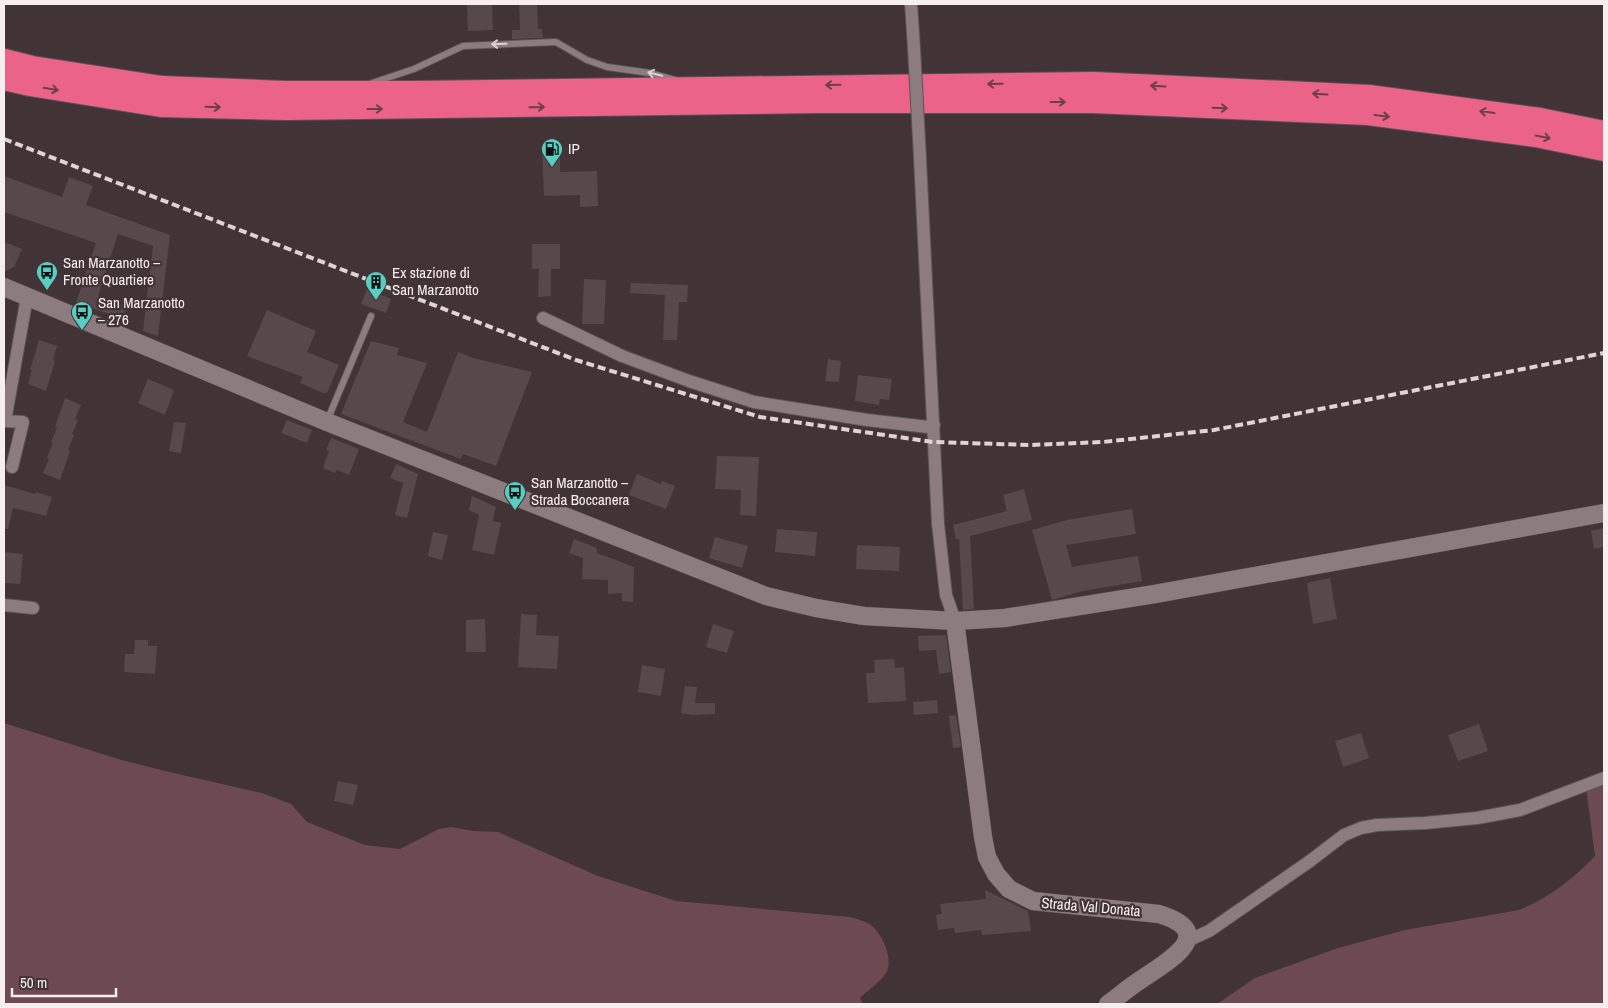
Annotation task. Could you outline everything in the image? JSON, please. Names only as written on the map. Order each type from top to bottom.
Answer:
[{"type":"highway","points":[[4,60],[32,67],[162,87],[284,92],[1094,83],[1359,96],[1540,119],[1604,132]]},
{"type":"highway","points":[[4,79],[30,85],[161,106],[286,109],[816,102],[1093,102],[1358,114],[1536,136],[1604,150]]},
{"type":"main road","points":[[4,287],[327,422],[766,596],[816,608],[864,616],[955,621],[1005,618],[1085,606],[1604,513]]},
{"type":"main road","name":"Strada Val Donata","points":[[955,621],[983,837],[987,857],[996,874],[1010,889],[1033,902],[1148,912],[1168,917],[1184,927],[1187,941]]},
{"type":"main road","points":[[1108,1004],[1135,983],[1180,953],[1187,941]]},
{"type":"street","points":[[911,4],[938,524],[946,595],[955,621]]},
{"type":"street","points":[[12,467],[23,422],[5,421],[27,297]]},
{"type":"street","points":[[543,318],[622,356],[689,381],[754,402],[867,420],[928,427],[934,425]]},
{"type":"street","points":[[4,605],[33,608]]},
{"type":"street","points":[[1187,941],[1209,931],[1344,835],[1361,828],[1477,818],[1520,810],[1604,778]]},
{"type":"lane","points":[[348,92],[414,69],[463,46],[556,42],[587,60],[607,67],[650,73],[702,87]]},
{"type":"lane","points":[[327,422],[371,316]]},
{"type":"shaded area","points":[[4,723],[118,759],[262,793],[291,804],[307,822],[365,845],[400,849],[439,829],[451,827],[473,831],[498,832],[598,876],[676,901],[850,917],[861,920],[871,925],[879,934],[889,959],[887,971],[860,998],[863,1004],[4,1004]]},
{"type":"shaded area","points":[[1604,773],[1604,1004],[1217,1004],[1255,978],[1338,948],[1405,930],[1519,910],[1540,900],[1569,880],[1595,856],[1586,788]]},
{"type":"building","points":[[467,4],[492,4],[493,30],[468,31]]},
{"type":"building","points":[[519,4],[537,4],[538,29],[542,29],[543,38],[512,39],[512,30],[520,30]]},
{"type":"building","points":[[542,149],[560,149],[560,172],[597,171],[598,206],[580,207],[580,195],[544,196]]},
{"type":"building","points":[[4,176],[62,197],[69,177],[93,186],[86,205],[170,235],[158,336],[143,331],[153,246],[118,234],[98,296],[127,307],[123,319],[76,303],[96,243],[4,212]]},
{"type":"building","points":[[4,242],[22,249],[14,267],[4,272]]},
{"type":"building","points":[[532,244],[560,244],[560,269],[551,269],[551,296],[538,297],[539,269],[532,269]]},
{"type":"building","points":[[584,279],[606,280],[604,324],[582,324]]},
{"type":"building","points":[[631,283],[688,285],[687,302],[679,302],[677,340],[663,340],[665,295],[630,293]]},
{"type":"building","name":"Ex stazione di San Marzanotto","points":[[367,289],[391,299],[386,313],[361,304]]},
{"type":"building","points":[[267,310],[316,331],[307,352],[339,365],[327,393],[300,383],[303,377],[247,356]]},
{"type":"building","points":[[39,340],[57,346],[53,360],[55,361],[46,391],[28,384]]},
{"type":"building","points":[[371,341],[399,348],[397,355],[427,363],[403,422],[427,432],[458,352],[473,358],[532,372],[496,466],[463,454],[461,459],[341,414]]},
{"type":"building","points":[[828,359],[841,361],[839,382],[825,381]]},
{"type":"building","points":[[858,375],[892,379],[889,400],[880,399],[879,405],[855,401]]},
{"type":"building","points":[[148,379],[174,390],[165,415],[138,403]]},
{"type":"building","points":[[65,398],[81,405],[75,419],[78,420],[72,434],[74,435],[68,450],[70,451],[60,480],[43,473],[49,459],[47,458],[53,443],[51,442]]},
{"type":"building","points":[[287,420],[312,430],[307,443],[281,433]]},
{"type":"building","points":[[174,422],[186,423],[181,453],[169,451]]},
{"type":"building","points":[[331,438],[359,449],[349,475],[337,470],[335,473],[323,468],[329,451],[326,450]]},
{"type":"building","points":[[717,456],[759,457],[756,516],[740,515],[741,490],[715,489]]},
{"type":"building","points":[[396,464],[418,474],[407,518],[395,515],[403,483],[390,478]]},
{"type":"building","points":[[637,474],[661,484],[662,481],[675,486],[666,509],[629,495]]},
{"type":"building","points":[[4,485],[52,497],[46,516],[13,508],[8,529],[4,529]]},
{"type":"building","points":[[1024,489],[1032,520],[970,536],[974,609],[963,610],[959,539],[956,540],[953,525],[1007,511],[1003,495]]},
{"type":"building","points":[[472,496],[496,507],[493,521],[501,523],[494,555],[472,550],[479,515],[469,510]]},
{"type":"building","points":[[1132,509],[1136,534],[1066,545],[1072,567],[1138,556],[1142,581],[1083,591],[1052,600],[1032,530],[1067,520]]},
{"type":"building","points":[[1604,528],[1604,547],[1594,549],[1591,531]]},
{"type":"building","points":[[777,529],[817,532],[815,556],[775,552]]},
{"type":"building","points":[[433,532],[448,535],[442,560],[428,556]]},
{"type":"building","points":[[715,537],[748,546],[742,568],[709,558]]},
{"type":"building","points":[[574,539],[597,548],[597,553],[634,567],[633,602],[622,601],[622,593],[608,594],[608,580],[582,579],[583,558],[569,553]]},
{"type":"building","points":[[857,545],[900,547],[899,571],[856,569]]},
{"type":"building","points":[[4,552],[23,554],[20,584],[4,583]]},
{"type":"building","points":[[1330,578],[1337,619],[1313,624],[1307,583]]},
{"type":"building","points":[[521,614],[537,615],[536,635],[559,636],[557,669],[518,667]]},
{"type":"building","points":[[485,619],[486,652],[466,652],[466,620]]},
{"type":"building","points":[[713,624],[734,631],[727,653],[706,647]]},
{"type":"building","points":[[946,635],[951,672],[939,674],[936,650],[919,651],[918,636]]},
{"type":"building","points":[[135,640],[148,640],[148,646],[157,646],[155,674],[124,672],[125,654],[134,654]]},
{"type":"building","points":[[894,659],[895,668],[904,667],[906,701],[868,703],[866,673],[875,673],[874,660]]},
{"type":"building","points":[[642,665],[665,669],[661,696],[638,692]]},
{"type":"building","points":[[685,686],[697,687],[695,703],[715,703],[715,714],[693,715],[681,713]]},
{"type":"building","points":[[937,700],[938,713],[914,715],[913,702]]},
{"type":"building","points":[[956,715],[961,747],[953,748],[949,716]]},
{"type":"building","points":[[1479,724],[1488,751],[1458,761],[1448,735]]},
{"type":"building","points":[[1361,733],[1369,758],[1343,767],[1335,741]]},
{"type":"building","points":[[338,781],[358,785],[353,805],[334,801]]},
{"type":"building","points":[[985,890],[1028,911],[1031,931],[982,935],[981,930],[955,933],[954,928],[938,930],[936,915],[942,914],[940,904],[986,899]]},
{"type":"railway","points":[[4,139],[576,360],[760,417],[933,442],[1030,445],[1103,442],[1214,430],[1604,353]]},
{"type":"place","name":"IP","points":[[552,168]]},
{"type":"place","name":"San Marzanotto – Fronte Quartiere","points":[[47,291]]},
{"type":"place","name":"Ex stazione di San Marzanotto","points":[[376,301]]},
{"type":"place","name":"San Marzanotto – 276","points":[[82,331]]},
{"type":"place","name":"San Marzanotto – Strada Boccanera","points":[[515,511]]}]
